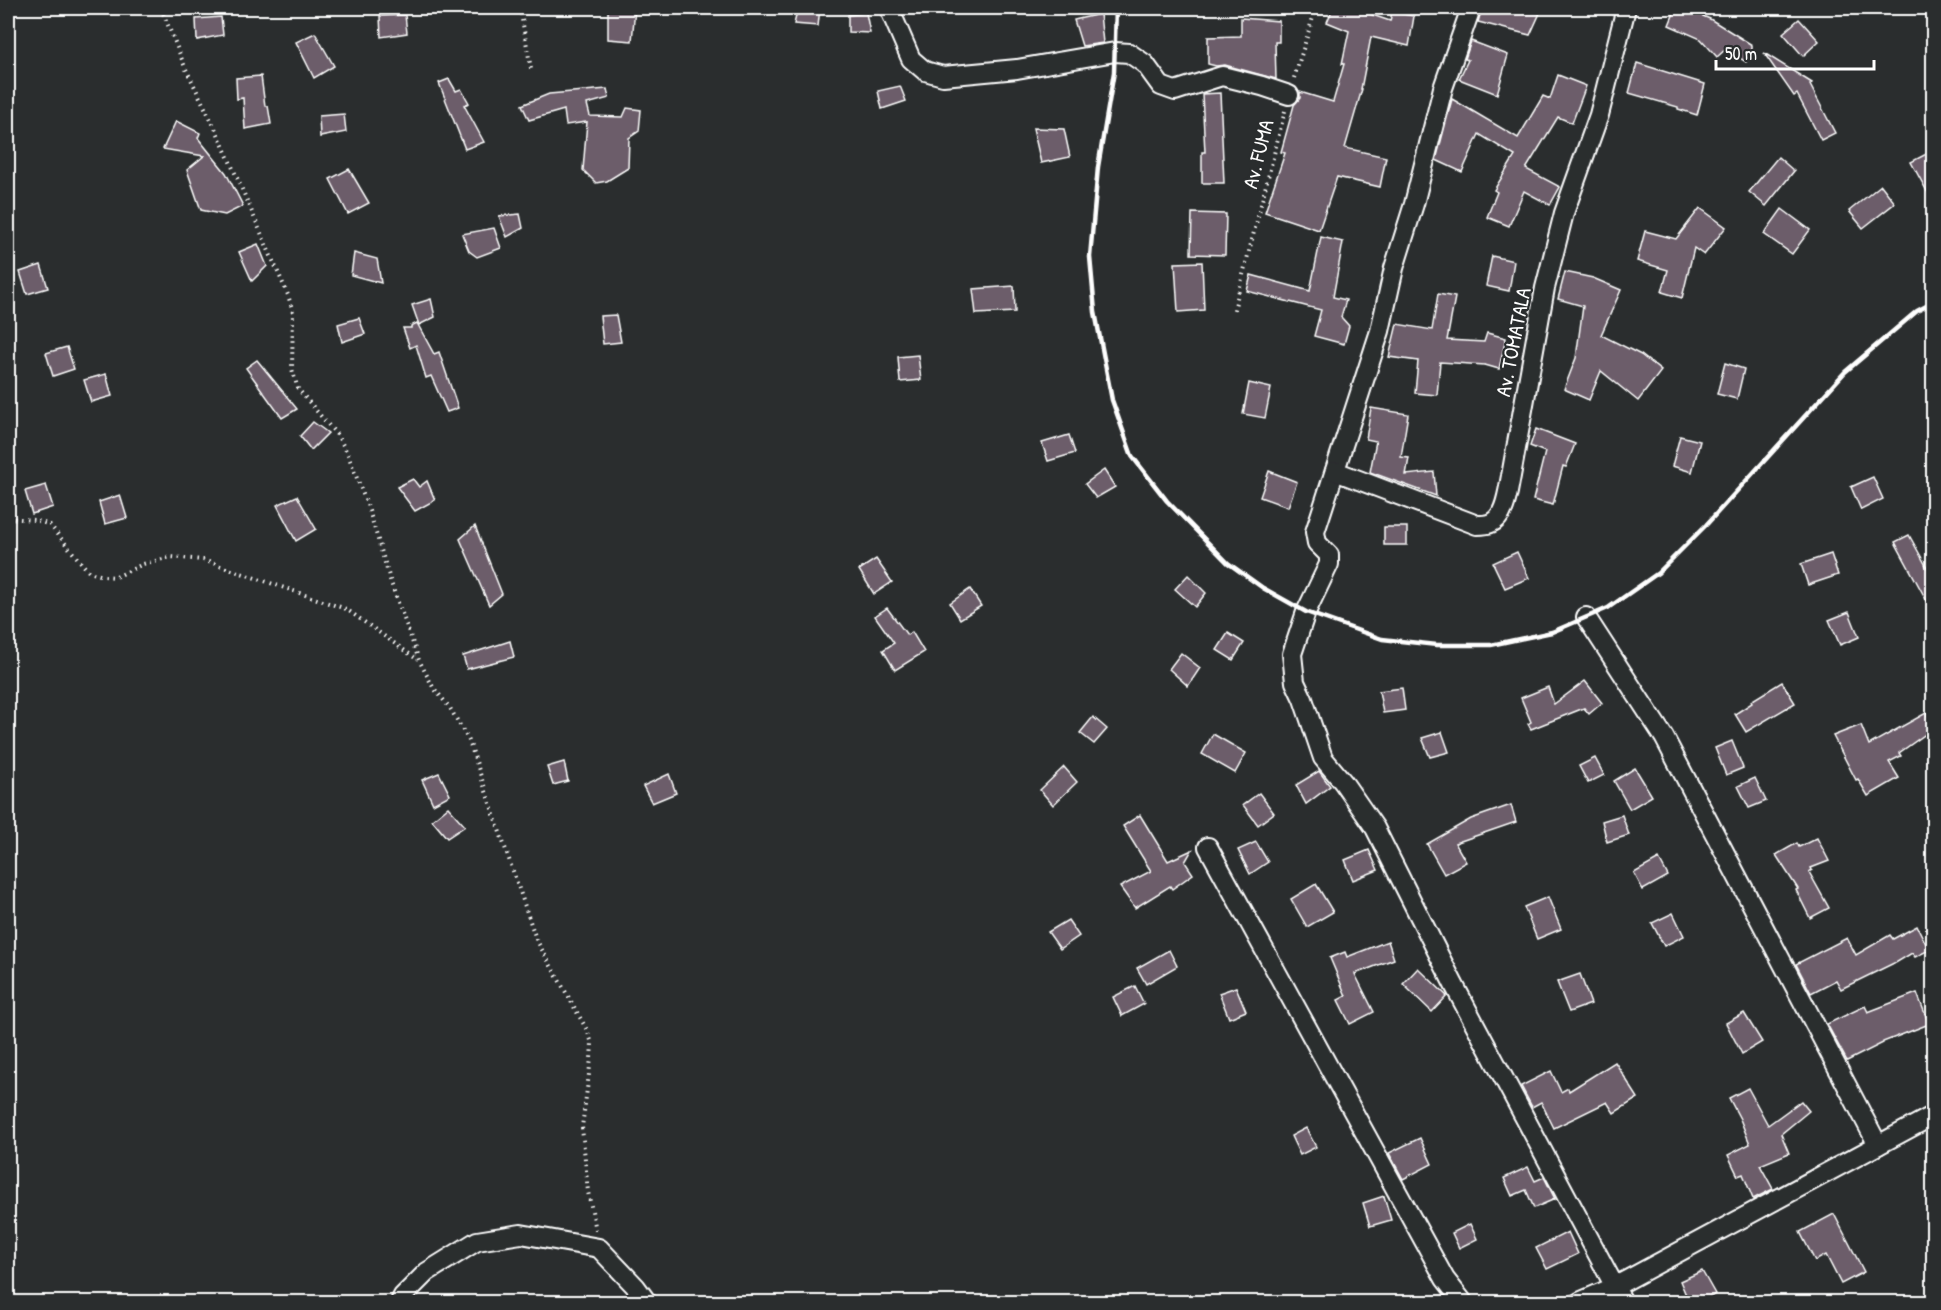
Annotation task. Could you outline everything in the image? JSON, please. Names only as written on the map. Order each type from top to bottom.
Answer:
[{"type":"street","points":[[889,8],[911,59],[925,71],[943,76],[1017,69],[1115,52],[1129,53],[1145,64],[1161,86],[1175,91],[1222,76],[1289,95]]},
{"type":"street","points":[[1471,8],[1443,88],[1414,204],[1394,268],[1380,331],[1315,532],[1317,543],[1329,555],[1329,564],[1306,612],[1292,654],[1295,682],[1323,758],[1375,828],[1454,985],[1618,1295]]},
{"type":"street","name":"Av. TOMATALA","points":[[1335,471],[1477,525],[1490,524],[1498,519],[1511,476],[1545,288],[1564,213],[1599,115],[1626,8]]},
{"type":"street","points":[[1586,617],[1664,737],[1878,1145]]},
{"type":"street","points":[[1208,846],[1444,1279],[1463,1302]]},
{"type":"street","points":[[1579,1302],[1618,1295],[1934,1115]]},
{"type":"street","points":[[400,1302],[427,1272],[477,1241],[521,1234],[599,1248],[647,1302]]},
{"type":"path","points":[[161,8],[185,67],[218,134],[288,295],[293,312],[292,369],[298,389],[338,435],[347,452],[369,510],[391,583],[419,660],[433,687],[450,708],[469,741],[536,939],[580,1016],[592,1044],[582,1127],[588,1192],[595,1216],[599,1248]]},
{"type":"path","points":[[520,8],[531,69]]},
{"type":"path","name":"Av. FUMA","points":[[1234,310],[1289,95],[1316,8]]},
{"type":"path","points":[[8,518],[35,520],[50,525],[89,572],[116,577],[143,564],[171,557],[202,560],[346,609],[419,660]]},
{"type":"building","points":[[608,8],[635,8],[632,41],[608,39]]},
{"type":"building","points":[[798,8],[820,8],[818,26],[794,24]]},
{"type":"building","points":[[1333,8],[1352,8],[1390,21],[1392,12],[1414,16],[1409,46],[1371,37],[1362,89],[1345,148],[1386,157],[1380,187],[1337,177],[1319,230],[1265,212],[1285,153],[1281,152],[1294,105],[1300,98],[1300,92],[1333,102],[1344,64],[1342,64],[1349,31],[1327,22]]},
{"type":"building","points":[[1482,8],[1516,8],[1540,13],[1530,35],[1478,22]]},
{"type":"building","points":[[1676,8],[1684,8],[1710,19],[1752,45],[1752,52],[1746,62],[1726,49],[1717,57],[1701,39],[1669,25]]},
{"type":"building","points":[[866,13],[870,33],[848,32],[848,15]]},
{"type":"building","points":[[1100,14],[1103,43],[1082,46],[1074,20]]},
{"type":"building","points":[[405,15],[407,33],[381,37],[380,16]]},
{"type":"building","points":[[221,17],[223,35],[197,40],[196,19]]},
{"type":"building","points":[[1241,18],[1279,21],[1279,42],[1275,42],[1276,79],[1225,65],[1208,64],[1208,37],[1241,36]]},
{"type":"building","points":[[1799,19],[1819,41],[1803,56],[1783,33]]},
{"type":"building","points":[[315,33],[334,66],[314,78],[296,42]]},
{"type":"building","points":[[1471,41],[1508,55],[1497,94],[1459,79],[1468,60],[1465,59]]},
{"type":"building","points":[[1764,53],[1812,83],[1810,85],[1835,133],[1821,140],[1797,94],[1794,96]]},
{"type":"building","points":[[1637,63],[1705,84],[1697,115],[1629,93]]},
{"type":"building","points":[[1558,75],[1586,86],[1572,123],[1558,117],[1526,169],[1560,187],[1550,205],[1524,191],[1509,226],[1487,217],[1497,192],[1494,190],[1515,156],[1479,134],[1462,172],[1436,160],[1452,99],[1518,138],[1543,96],[1550,99]]},
{"type":"building","points":[[261,76],[265,106],[268,106],[271,124],[245,129],[243,98],[237,99],[236,78]]},
{"type":"building","points":[[449,79],[456,91],[461,89],[469,103],[464,105],[484,142],[465,149],[439,83]]},
{"type":"building","points":[[900,86],[906,101],[882,109],[878,91]]},
{"type":"building","points":[[607,89],[609,98],[587,104],[590,116],[623,117],[627,108],[641,110],[639,131],[629,138],[628,168],[607,181],[596,183],[583,170],[587,122],[566,125],[564,110],[529,120],[522,105],[549,94]]},
{"type":"building","points":[[1220,93],[1224,183],[1202,183],[1202,152],[1205,152],[1202,94]]},
{"type":"building","points":[[344,114],[346,132],[320,137],[319,116]]},
{"type":"building","points":[[176,121],[200,133],[198,138],[226,173],[243,206],[225,215],[201,210],[187,170],[204,156],[163,149]]},
{"type":"building","points":[[1033,128],[1064,129],[1070,157],[1041,163]]},
{"type":"building","points":[[1934,150],[1934,204],[1911,162]]},
{"type":"building","points":[[1778,157],[1794,171],[1766,206],[1749,192]]},
{"type":"building","points":[[349,169],[369,203],[348,214],[330,179]]},
{"type":"building","points":[[1881,185],[1895,203],[1863,228],[1849,211]]},
{"type":"building","points":[[1700,208],[1726,227],[1704,255],[1694,248],[1682,298],[1662,292],[1668,270],[1637,261],[1645,231],[1676,239]]},
{"type":"building","points":[[1782,209],[1810,230],[1792,254],[1764,234]]},
{"type":"building","points":[[1192,213],[1226,214],[1225,255],[1191,254]]},
{"type":"building","points":[[520,214],[523,228],[507,237],[499,216]]},
{"type":"building","points":[[494,228],[501,248],[477,257],[469,251],[462,234]]},
{"type":"building","points":[[1321,237],[1343,242],[1333,297],[1346,300],[1341,317],[1349,326],[1344,344],[1314,336],[1321,310],[1247,291],[1251,275],[1310,291]]},
{"type":"building","points":[[258,244],[267,266],[252,281],[239,252]]},
{"type":"building","points":[[354,253],[377,259],[381,283],[351,275]]},
{"type":"building","points":[[1492,256],[1514,261],[1509,291],[1486,286]]},
{"type":"building","points":[[1202,262],[1204,310],[1178,312],[1175,263]]},
{"type":"building","points":[[41,265],[48,288],[27,294],[20,272]]},
{"type":"building","points":[[1565,272],[1593,278],[1621,290],[1601,335],[1641,355],[1661,371],[1638,401],[1601,371],[1589,400],[1564,389],[1576,358],[1583,306],[1558,299]]},
{"type":"building","points":[[1014,286],[1015,312],[976,314],[973,289]]},
{"type":"building","points":[[1438,294],[1455,297],[1447,340],[1484,342],[1487,333],[1506,338],[1499,369],[1485,365],[1440,362],[1437,395],[1415,393],[1418,361],[1389,357],[1397,324],[1432,330]]},
{"type":"building","points":[[431,299],[435,317],[419,325],[412,305]]},
{"type":"building","points":[[616,315],[621,342],[603,344],[600,316]]},
{"type":"building","points":[[359,318],[365,334],[342,342],[338,324]]},
{"type":"building","points":[[417,323],[434,354],[439,352],[458,408],[447,412],[431,376],[426,378],[416,345],[410,348],[403,328],[411,328]]},
{"type":"building","points":[[67,347],[74,369],[53,376],[46,353]]},
{"type":"building","points":[[918,355],[921,380],[900,382],[898,357]]},
{"type":"building","points":[[257,360],[297,409],[282,418],[246,368]]},
{"type":"building","points":[[1725,363],[1744,369],[1737,399],[1717,394]]},
{"type":"building","points":[[106,374],[112,396],[91,402],[84,380]]},
{"type":"building","points":[[1249,383],[1271,388],[1265,418],[1243,414]]},
{"type":"building","points":[[1371,408],[1408,414],[1401,457],[1409,458],[1406,475],[1434,472],[1436,496],[1370,472],[1376,441],[1366,439]]},
{"type":"building","points":[[313,422],[328,433],[311,450],[300,436]]},
{"type":"building","points":[[1536,429],[1575,444],[1566,467],[1563,466],[1553,505],[1533,500],[1545,452],[1530,446]]},
{"type":"building","points":[[1069,435],[1075,453],[1048,461],[1042,443]]},
{"type":"building","points":[[1680,436],[1700,441],[1692,472],[1672,466]]},
{"type":"building","points":[[1104,470],[1115,487],[1096,498],[1085,484]]},
{"type":"building","points":[[1269,471],[1297,482],[1288,507],[1260,497]]},
{"type":"building","points":[[1873,477],[1883,499],[1861,510],[1851,487]]},
{"type":"building","points":[[413,479],[419,487],[427,481],[435,500],[415,511],[397,487]]},
{"type":"building","points":[[46,485],[53,507],[32,514],[25,491]]},
{"type":"building","points":[[120,495],[127,518],[105,524],[99,502]]},
{"type":"building","points":[[297,496],[316,529],[296,541],[277,505]]},
{"type":"building","points":[[475,526],[502,594],[489,605],[460,539]]},
{"type":"building","points":[[1384,527],[1407,527],[1407,545],[1384,545]]},
{"type":"building","points":[[1909,535],[1934,580],[1934,614],[1895,542]]},
{"type":"building","points":[[1517,552],[1529,578],[1505,588],[1493,563]]},
{"type":"building","points":[[1831,554],[1838,575],[1808,585],[1801,564]]},
{"type":"building","points":[[876,559],[892,582],[874,594],[859,570]]},
{"type":"building","points":[[1188,575],[1206,593],[1195,607],[1175,589]]},
{"type":"building","points":[[970,589],[981,606],[960,619],[950,603]]},
{"type":"building","points":[[887,608],[907,635],[912,632],[924,652],[895,670],[883,650],[894,643],[875,616]]},
{"type":"building","points":[[1849,612],[1859,637],[1840,645],[1829,620]]},
{"type":"building","points":[[1228,633],[1244,643],[1233,660],[1217,650]]},
{"type":"building","points":[[510,641],[514,657],[467,669],[463,656]]},
{"type":"building","points":[[1181,653],[1200,668],[1188,686],[1169,669]]},
{"type":"building","points":[[1585,681],[1602,703],[1589,714],[1584,708],[1531,729],[1528,724],[1531,722],[1521,698],[1548,687],[1554,704]]},
{"type":"building","points":[[1782,682],[1795,703],[1746,732],[1735,714]]},
{"type":"building","points":[[1402,688],[1405,710],[1383,713],[1379,691]]},
{"type":"building","points":[[1926,713],[1934,728],[1899,753],[1901,756],[1889,762],[1899,778],[1868,796],[1858,779],[1856,780],[1833,736],[1861,725],[1869,745]]},
{"type":"building","points":[[1093,717],[1107,729],[1094,744],[1080,733]]},
{"type":"building","points":[[1442,732],[1449,752],[1430,757],[1422,738]]},
{"type":"building","points":[[1213,734],[1246,753],[1235,773],[1202,754]]},
{"type":"building","points":[[1732,741],[1743,768],[1726,775],[1715,748]]},
{"type":"building","points":[[1595,758],[1604,775],[1588,783],[1579,766]]},
{"type":"building","points":[[564,762],[568,781],[553,785],[547,767]]},
{"type":"building","points":[[1064,767],[1077,782],[1053,805],[1040,790]]},
{"type":"building","points":[[1635,768],[1652,796],[1630,809],[1614,781]]},
{"type":"building","points":[[1319,771],[1330,786],[1306,804],[1296,785]]},
{"type":"building","points":[[439,773],[450,795],[433,804],[422,780]]},
{"type":"building","points":[[669,774],[676,793],[652,803],[643,786]]},
{"type":"building","points":[[1755,778],[1766,801],[1749,808],[1738,786]]},
{"type":"building","points":[[1259,793],[1274,813],[1258,825],[1243,805]]},
{"type":"building","points":[[1511,805],[1516,822],[1455,843],[1466,862],[1444,874],[1427,844],[1471,819]]},
{"type":"building","points":[[448,807],[465,826],[447,838],[432,820]]},
{"type":"building","points":[[1140,815],[1168,861],[1192,850],[1185,862],[1193,874],[1172,889],[1170,886],[1135,908],[1120,887],[1151,871],[1123,826]]},
{"type":"building","points":[[1622,815],[1629,835],[1607,842],[1602,821]]},
{"type":"building","points":[[1817,838],[1829,861],[1811,868],[1809,872],[1829,908],[1810,918],[1796,890],[1798,889],[1776,855],[1797,843],[1799,847]]},
{"type":"building","points":[[1256,842],[1268,862],[1250,874],[1238,850]]},
{"type":"building","points":[[1369,850],[1378,870],[1353,880],[1345,860]]},
{"type":"building","points":[[1659,859],[1668,876],[1643,890],[1634,873]]},
{"type":"building","points":[[1316,884],[1333,912],[1307,927],[1291,899]]},
{"type":"building","points":[[1548,897],[1561,929],[1537,939],[1524,907]]},
{"type":"building","points":[[1673,913],[1684,936],[1664,946],[1652,923]]},
{"type":"building","points":[[1068,920],[1079,936],[1060,949],[1048,932]]},
{"type":"building","points":[[1917,926],[1929,950],[1915,957],[1912,953],[1841,989],[1836,980],[1811,993],[1796,964],[1847,938],[1856,955],[1890,935],[1893,939]]},
{"type":"building","points":[[1388,941],[1394,959],[1355,974],[1374,1012],[1350,1024],[1338,1000],[1346,996],[1330,958],[1345,952],[1347,957]]},
{"type":"building","points":[[1169,950],[1177,966],[1146,984],[1137,968]]},
{"type":"building","points":[[1418,968],[1447,996],[1432,1012],[1403,984]]},
{"type":"building","points":[[1580,974],[1591,1004],[1569,1012],[1557,982]]},
{"type":"building","points":[[1135,986],[1144,1004],[1122,1016],[1113,997]]},
{"type":"building","points":[[1236,987],[1246,1011],[1229,1018],[1219,993]]},
{"type":"building","points":[[1917,993],[1929,1024],[1883,1042],[1847,1061],[1827,1024],[1865,1006],[1868,1012]]},
{"type":"building","points":[[1744,1013],[1762,1042],[1742,1054],[1726,1023]]},
{"type":"building","points":[[1615,1062],[1638,1098],[1614,1113],[1607,1102],[1554,1128],[1541,1102],[1532,1107],[1521,1086],[1551,1071],[1561,1092],[1568,1088],[1569,1091]]},
{"type":"building","points":[[1748,1088],[1768,1125],[1801,1101],[1809,1111],[1781,1134],[1789,1153],[1760,1165],[1773,1189],[1753,1199],[1743,1174],[1738,1176],[1728,1155],[1750,1144],[1729,1098]]},
{"type":"building","points":[[1306,1128],[1316,1147],[1300,1155],[1291,1136]]},
{"type":"building","points":[[1420,1138],[1432,1164],[1403,1179],[1389,1153]]},
{"type":"building","points":[[1528,1167],[1535,1181],[1544,1177],[1555,1199],[1534,1208],[1526,1190],[1512,1196],[1504,1178]]},
{"type":"building","points":[[1384,1196],[1391,1220],[1370,1226],[1363,1203]]},
{"type":"building","points":[[1834,1214],[1864,1272],[1841,1284],[1826,1255],[1815,1261],[1800,1232]]},
{"type":"building","points":[[1470,1224],[1477,1239],[1459,1248],[1452,1233]]},
{"type":"building","points":[[1568,1232],[1578,1254],[1547,1269],[1536,1248]]},
{"type":"building","points":[[1702,1271],[1715,1294],[1703,1302],[1689,1302],[1680,1281]]},
{"type":"railway","points":[[1116,8],[1114,72],[1098,167],[1090,257],[1095,312],[1112,400],[1132,456],[1167,501],[1228,563],[1263,588],[1306,612],[1382,639],[1437,645],[1491,645],[1552,632],[1608,608],[1658,573],[1706,525],[1845,372],[1917,311],[1934,302]]}]
